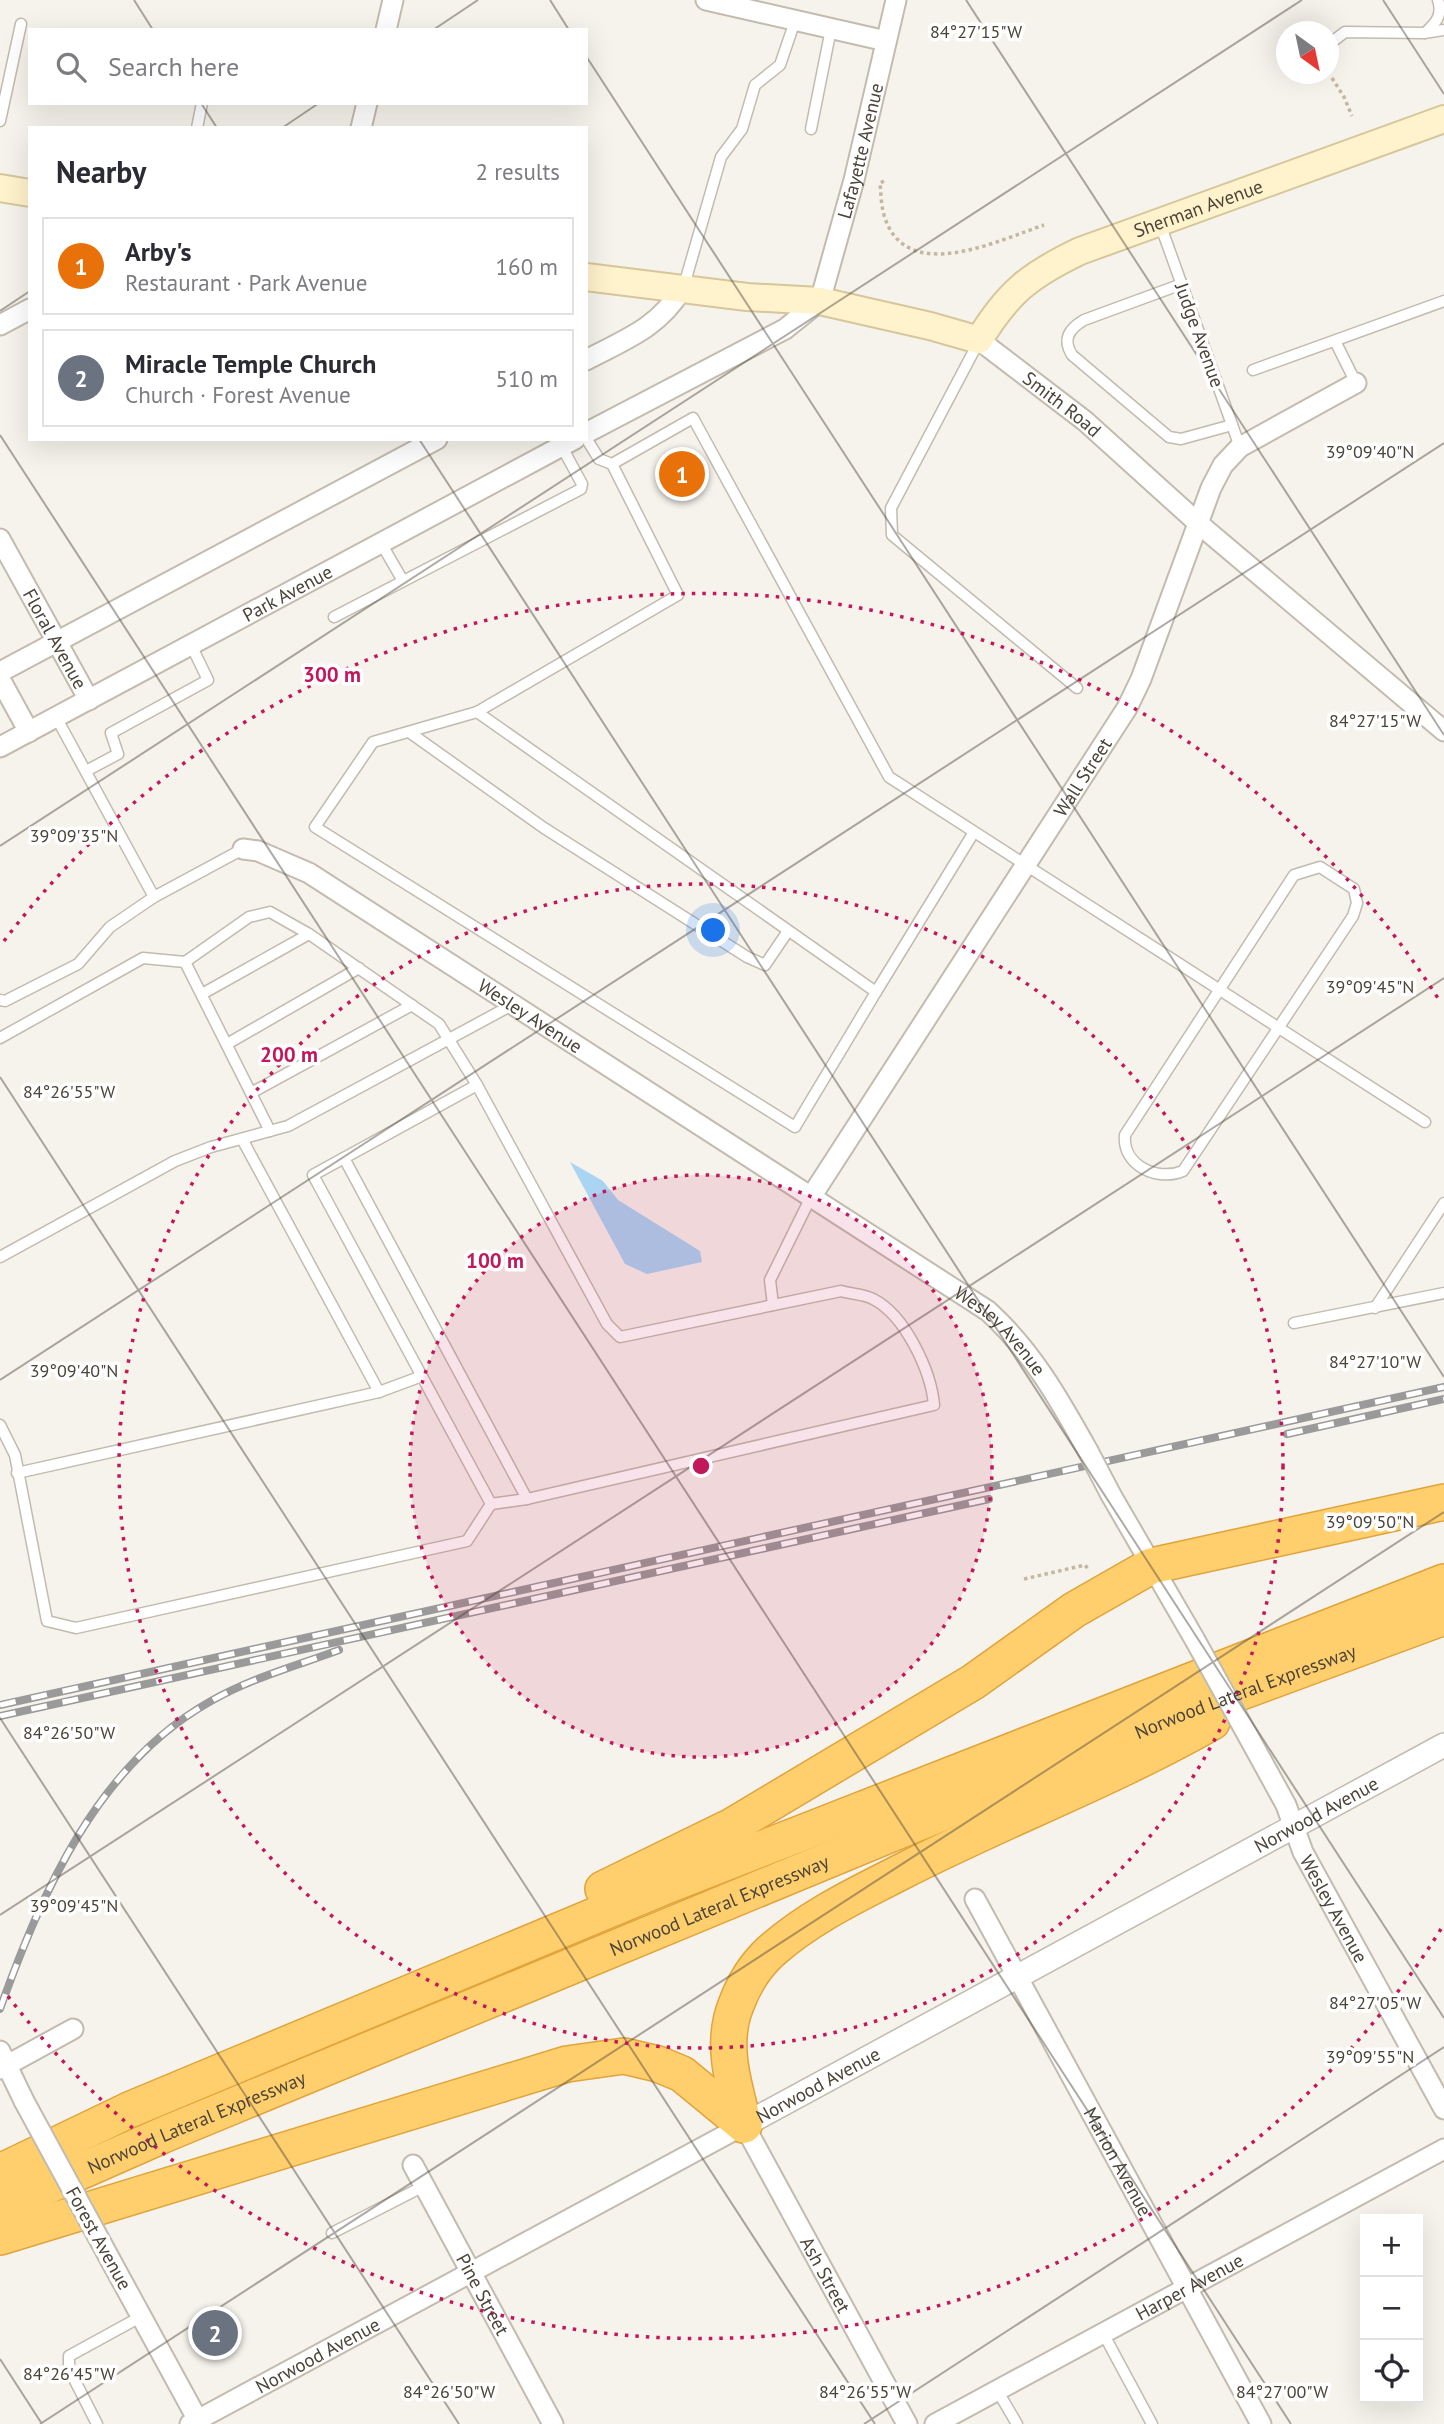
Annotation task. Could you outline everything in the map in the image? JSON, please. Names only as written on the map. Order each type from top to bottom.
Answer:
[{"type":"highway","points":[[364,2012],[628,1876],[732,1826],[973,1682],[1074,1609],[1151,1566],[1444,1502]]},
{"type":"highway","name":"Norwood Lateral Expressway","points":[[0,2172],[129,2110],[661,1888],[1444,1582]]},
{"type":"highway","name":"Norwood Lateral Expressway","points":[[0,2207],[163,2135],[1102,1747],[1444,1617]]},
{"type":"highway","points":[[744,2125],[730,2072],[729,2039],[734,2008],[747,1980],[768,1954],[795,1931],[831,1908],[964,1840],[1152,1756],[1308,1667]]},
{"type":"highway","points":[[0,2237],[567,2064],[624,2056],[682,2074],[744,2125]]},
{"type":"main road","name":"Sherman Avenue","points":[[979,340],[1001,305],[1041,269],[1080,251],[1444,119]]},
{"type":"main road","points":[[0,188],[28,194]]},
{"type":"main road","name":"Smith Road","points":[[588,277],[682,289],[820,301],[979,340]]},
{"type":"street","points":[[386,28],[393,0]]},
{"type":"street","points":[[706,0],[886,41]]},
{"type":"street","name":"Lafayette Avenue","points":[[820,301],[854,180],[896,0]]},
{"type":"street","points":[[361,126],[367,105]]},
{"type":"street","points":[[588,359],[654,324],[668,311],[682,289]]},
{"type":"street","points":[[588,435],[785,329],[820,301]]},
{"type":"street","points":[[0,325],[28,310]]},
{"type":"street","name":"Smith Road","points":[[979,340],[1085,421],[1199,524],[1444,731]]},
{"type":"street","name":"Wall Street","points":[[811,1197],[1127,708],[1217,476],[1240,447],[1356,383]]},
{"type":"street","points":[[0,672],[433,441]]},
{"type":"street","name":"Park Avenue","points":[[0,747],[569,443]]},
{"type":"street","name":"Floral Avenue","points":[[0,539],[89,700]]},
{"type":"street","points":[[0,679],[29,732]]},
{"type":"street","name":"Wesley Avenue","points":[[243,849],[258,851],[309,873],[988,1311],[1016,1337],[1040,1368],[1195,1640],[1269,1774],[1303,1852],[1444,2109]]},
{"type":"street","name":"Norwood Avenue","points":[[196,2422],[1444,1745]]},
{"type":"street","name":"Marion Avenue","points":[[975,1899],[1261,2424]]},
{"type":"street","points":[[3,2061],[73,2029]]},
{"type":"street","name":"Forest Avenue","points":[[3,2061],[142,2316],[196,2422]]},
{"type":"street","name":"Ash Street","points":[[744,2125],[907,2424]]},
{"type":"street","name":"Harper Avenue","points":[[934,2424],[1444,2149]]},
{"type":"street","name":"Pine Street","points":[[413,2165],[553,2424]]},
{"type":"lane","points":[[1424,33],[1436,23],[1440,11],[1438,0]]},
{"type":"lane","points":[[682,289],[721,157],[742,129],[755,85],[780,65],[795,21]]},
{"type":"lane","points":[[0,121],[21,23]]},
{"type":"lane","points":[[811,129],[831,29]]},
{"type":"lane","points":[[1339,37],[1345,32],[1424,33],[1444,30]]},
{"type":"lane","points":[[197,126],[202,105]]},
{"type":"lane","name":"Judge Avenue","points":[[1160,224],[1240,447]]},
{"type":"lane","points":[[1182,284],[1084,320],[1072,327],[1067,338],[1068,348],[1072,355],[1169,437],[1181,439],[1232,425]]},
{"type":"lane","points":[[1253,369],[1444,302]]},
{"type":"lane","points":[[979,340],[891,508],[891,534],[1077,688]]},
{"type":"lane","points":[[1335,341],[1356,383]]},
{"type":"lane","points":[[612,464],[693,418],[889,777],[1425,1122]]},
{"type":"lane","points":[[588,440],[599,460],[612,464],[678,595],[477,712],[373,742],[315,827],[794,1127],[974,832]]},
{"type":"lane","points":[[334,617],[581,489],[582,484],[569,443]]},
{"type":"lane","points":[[381,543],[403,581]]},
{"type":"lane","points":[[86,771],[118,754],[111,733],[208,680],[191,645]]},
{"type":"lane","points":[[477,712],[876,992]]},
{"type":"lane","name":"Floral Avenue","points":[[56,717],[155,897]]},
{"type":"lane","points":[[409,732],[544,828],[747,957],[765,965],[788,931]]},
{"type":"lane","points":[[0,1000],[5,1001],[78,964],[110,927],[155,897],[243,849]]},
{"type":"lane","points":[[1320,867],[1354,889],[1357,903],[1353,916],[1183,1171],[1171,1176],[1157,1176],[1130,1158],[1124,1148],[1125,1135],[1221,991],[1294,875],[1320,867]]},
{"type":"lane","points":[[0,1038],[143,958],[185,961],[249,917],[270,912],[309,934],[439,1024],[477,1085],[607,1325],[620,1337],[841,1291],[873,1299],[898,1319],[932,1380],[934,1405],[527,1499],[491,1504],[467,1541],[76,1628],[47,1621],[15,1455],[0,1425]]},
{"type":"lane","points":[[202,994],[309,934]]},
{"type":"lane","points":[[185,961],[270,1131]]},
{"type":"lane","points":[[227,1044],[359,968]]},
{"type":"lane","points":[[0,1256],[176,1161],[288,1126],[513,1004]]},
{"type":"lane","points":[[251,1093],[412,1005]]},
{"type":"lane","points":[[477,1085],[313,1175],[491,1504]]},
{"type":"lane","points":[[242,1139],[379,1392]]},
{"type":"lane","points":[[344,1158],[527,1499]]},
{"type":"lane","points":[[773,1305],[770,1280],[811,1197]]},
{"type":"lane","points":[[1375,1308],[1444,1203]]},
{"type":"lane","points":[[1294,1323],[1444,1293]]},
{"type":"lane","points":[[17,1473],[379,1392],[422,1376]]},
{"type":"lane","points":[[332,2233],[424,2186]]},
{"type":"lane","points":[[97,2424],[69,2369],[69,2356],[142,2316]]},
{"type":"lane","points":[[1103,2332],[1152,2424]]},
{"type":"lane","points":[[997,2390],[1017,2424]]},
{"type":"path","points":[[1336,84],[1345,97],[1352,116]]},
{"type":"path","points":[[884,181],[880,183],[884,216],[895,234],[916,252],[950,256],[1044,225]]},
{"type":"path","points":[[1024,1579],[1085,1565],[1095,1577]]},
{"type":"water","points":[[570,1162],[603,1181],[618,1200],[700,1251],[702,1262],[647,1274],[625,1264]]},
{"type":"railway","points":[[0,1705],[1444,1387]]},
{"type":"railway","points":[[1287,1434],[1444,1399]]},
{"type":"railway","points":[[0,1716],[989,1499]]},
{"type":"railway","points":[[0,2009],[16,1965],[55,1877],[78,1835],[105,1796],[136,1760],[171,1728],[211,1701],[258,1679],[339,1650]]},
{"type":"place","name":"Arby's","points":[[682,474]]},
{"type":"place","name":"Miracle Temple Church","points":[[215,2333]]}]
